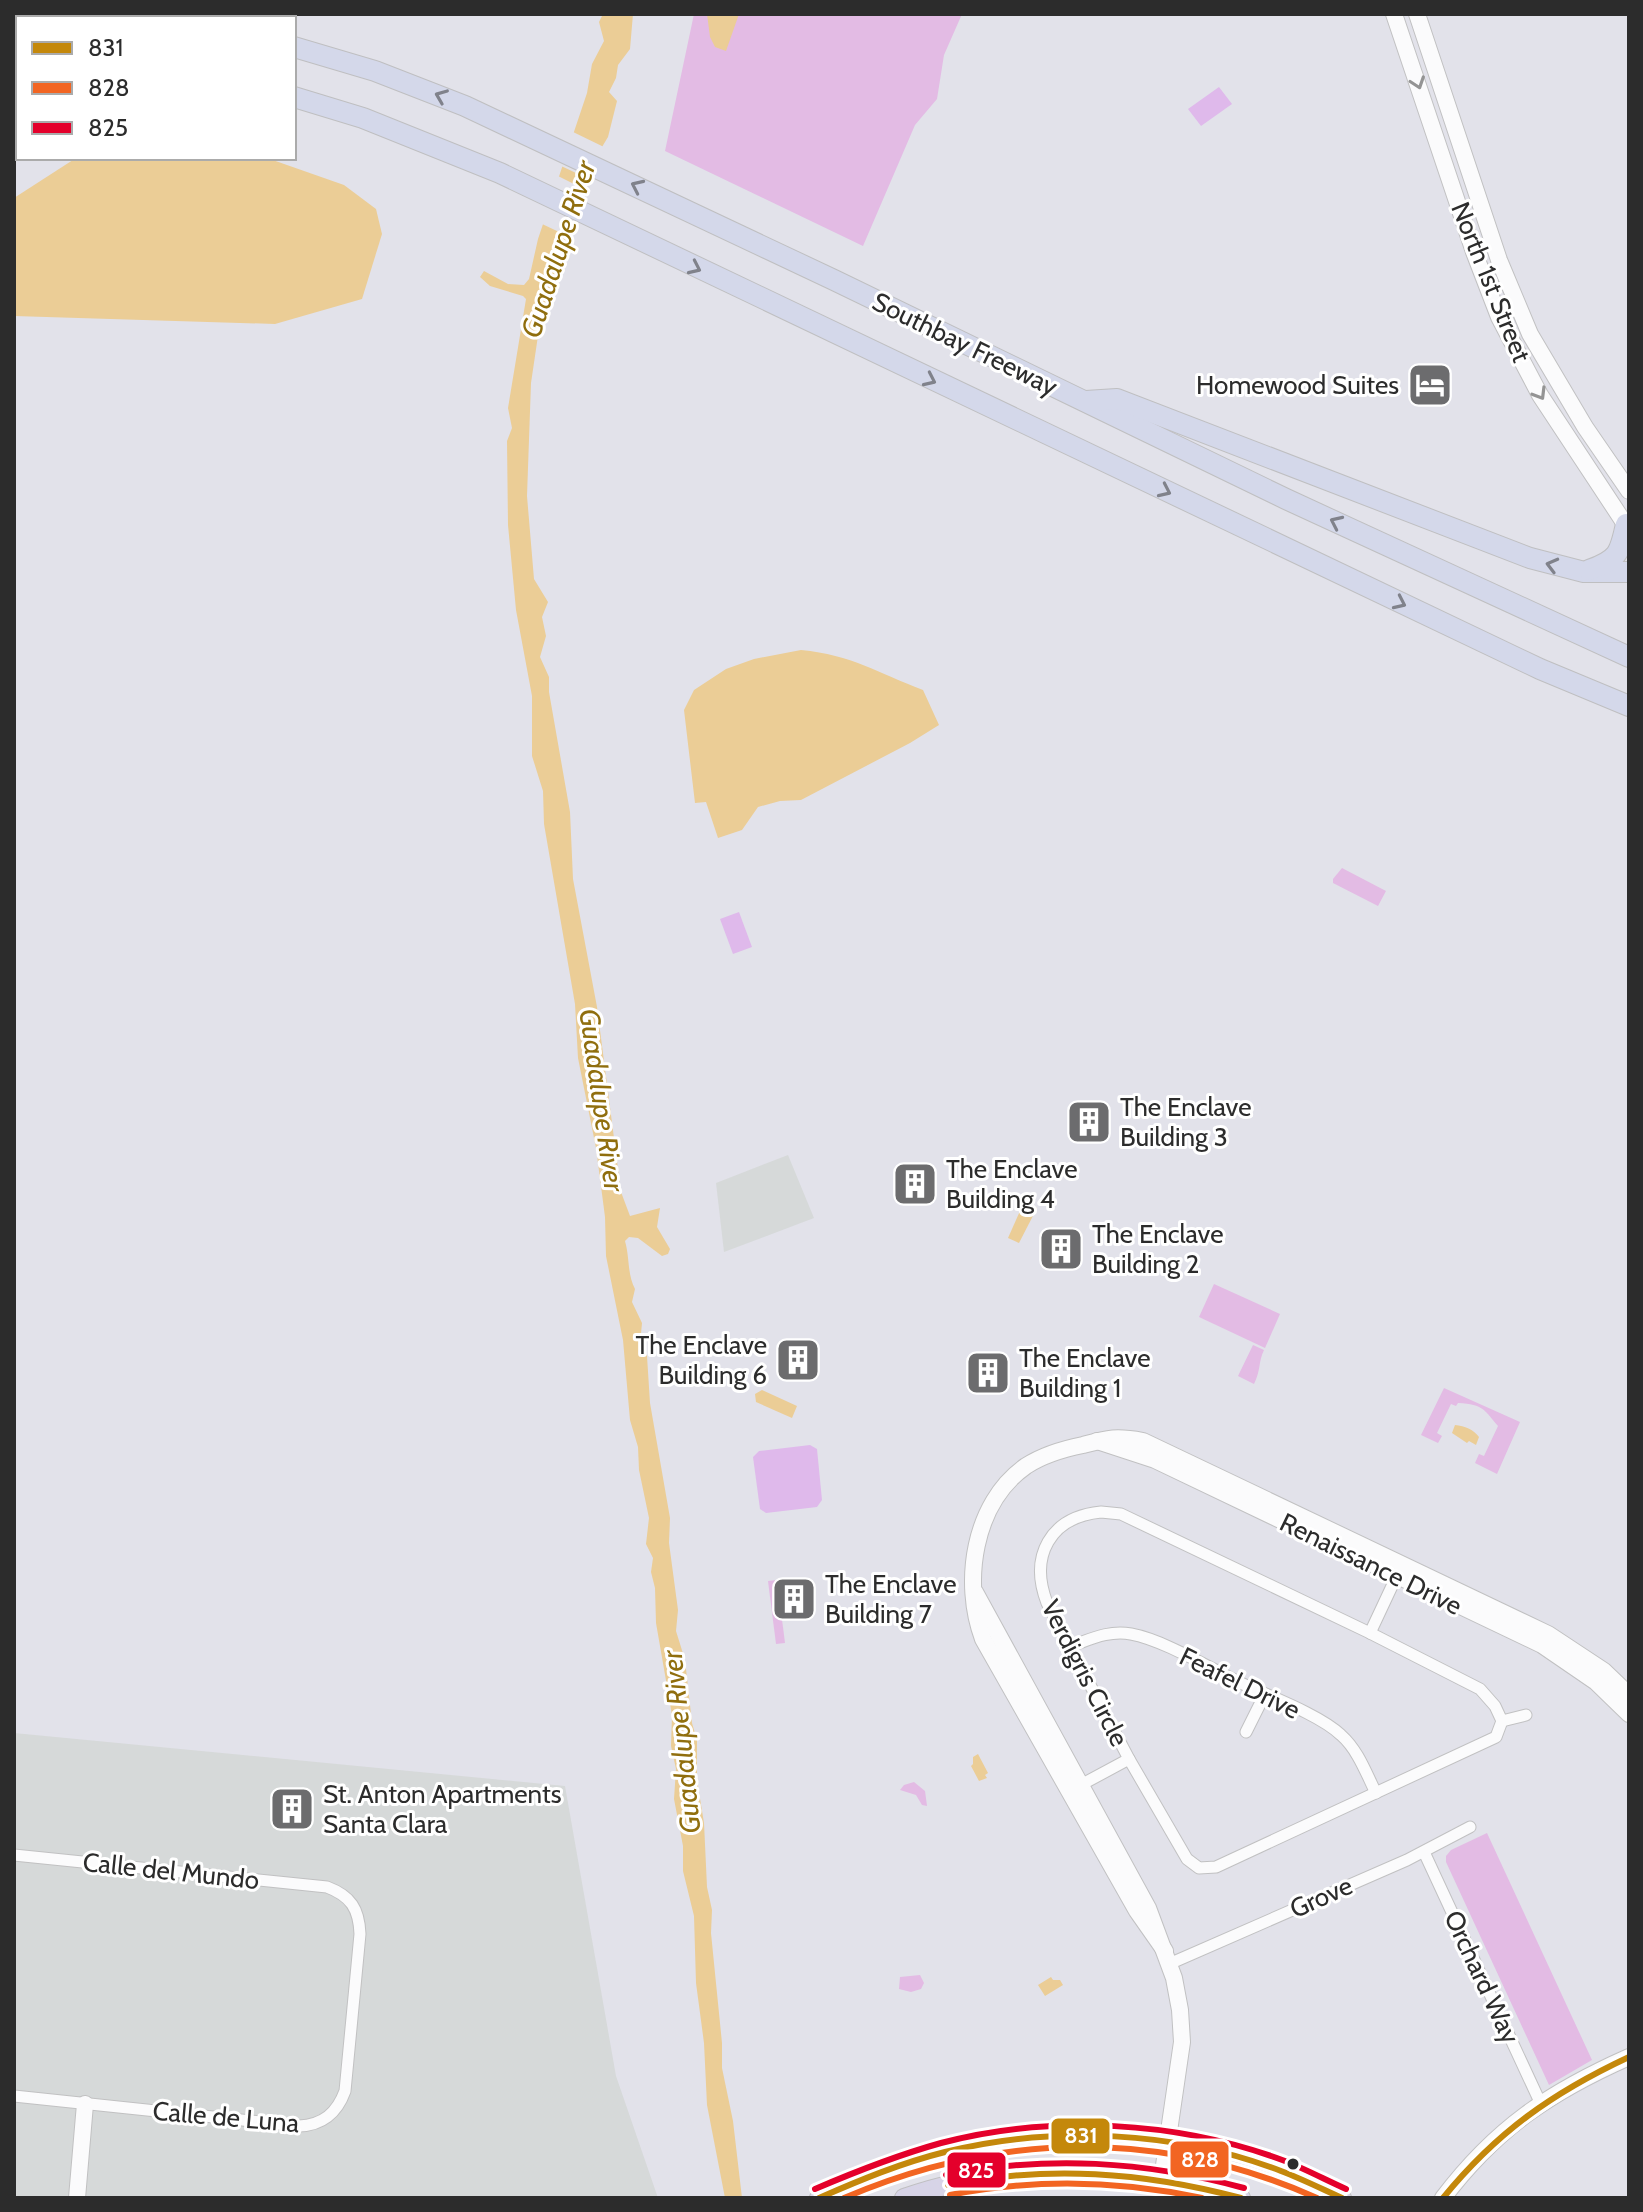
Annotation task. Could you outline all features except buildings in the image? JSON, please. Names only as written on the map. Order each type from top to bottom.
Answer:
[{"type":"highway","name":"Southbay Freeway","points":[[296,48],[413,85],[512,127],[1453,578],[1629,657]]},
{"type":"highway","name":"Southbay Freeway","points":[[296,98],[363,118],[500,173],[1540,669],[1629,706]]},
{"type":"highway","points":[[1082,401],[1117,399],[1530,558],[1584,572],[1629,572]]},
{"type":"highway","points":[[1584,572],[1606,564],[1618,554],[1627,527]]},
{"type":"highway","points":[[1540,669],[1562,687],[1629,718]]},
{"type":"main road","points":[[819,2198],[923,2159],[1035,2138],[1109,2135],[1168,2141],[1230,2155],[1342,2198]]},
{"type":"main road","points":[[904,2198],[964,2181],[997,2176],[1084,2173],[1162,2179],[1241,2198]]},
{"type":"street","name":"North 1st Street","points":[[1394,14],[1499,317],[1540,395],[1627,527]]},
{"type":"street","name":"North 1st Street","points":[[1417,14],[1499,260],[1530,334],[1585,427],[1629,491]]},
{"type":"street","name":"Renaissance Drive","points":[[1162,2179],[1182,2042],[1180,2010],[1167,1958],[1137,1911],[974,1590],[972,1565],[976,1544],[992,1506],[1024,1467],[1063,1449],[1097,1441],[1155,1460],[1399,1571],[1548,1634],[1604,1671],[1629,1695]]},
{"type":"street","name":"Verdigris Circle","points":[[1078,1514],[1121,1514],[1480,1689],[1495,1706],[1502,1721],[1496,1737],[1216,1867],[1199,1868],[1187,1859],[1129,1759],[1071,1646],[1040,1585],[1040,1560],[1056,1530],[1078,1514]]},
{"type":"street","name":"Renaissance Drive","points":[[1399,1571],[1542,1645],[1596,1682],[1629,1714]]},
{"type":"street","points":[[1370,1633],[1399,1571]]},
{"type":"street","name":"Feafel Drive","points":[[1071,1646],[1108,1633],[1130,1634],[1151,1640],[1265,1694],[1341,1734],[1360,1760],[1376,1793]]},
{"type":"street","points":[[1246,1732],[1265,1694]]},
{"type":"street","name":"Verdigris Circle","points":[[1502,1721],[1526,1715]]},
{"type":"street","points":[[1075,1788],[1129,1759]]},
{"type":"street","name":"Grove","points":[[1167,1958],[1424,1852],[1470,1827]]},
{"type":"street","name":"Orchard Way","points":[[1424,1852],[1540,2102]]},
{"type":"street","name":"Calle del Mundo","points":[[14,1855],[327,1887]]},
{"type":"street","name":"Calle de Luna","points":[[14,2096],[299,2126],[312,2125],[334,2113],[345,2091],[360,1934],[359,1918],[353,1903],[342,1892],[327,1887]]},
{"type":"street","points":[[1443,2198],[1488,2146],[1540,2102],[1629,2057]]},
{"type":"street","points":[[77,2198],[85,2104]]},
{"type":"shaded area","points":[[694,14],[962,14],[944,55],[937,99],[915,125],[863,246],[665,151]]},
{"type":"shaded area","points":[[1219,87],[1232,104],[1201,126],[1188,109]]},
{"type":"shaded area","points":[[1342,868],[1386,891],[1378,906],[1333,883]]},
{"type":"shaded area","points":[[739,912],[752,947],[733,954],[720,919]]},
{"type":"shaded area","points":[[788,1155],[814,1218],[724,1252],[716,1183]]},
{"type":"shaded area","points":[[1214,1284],[1280,1314],[1265,1348],[1199,1317]]},
{"type":"shaded area","points":[[1253,1345],[1264,1350],[1254,1384],[1238,1376]]},
{"type":"shaded area","points":[[1444,1388],[1520,1422],[1497,1474],[1475,1463],[1479,1454],[1484,1456],[1498,1426],[1479,1407],[1451,1404],[1437,1433],[1442,1436],[1438,1443],[1421,1435]]},
{"type":"shaded area","points":[[810,1445],[817,1449],[822,1500],[817,1507],[766,1513],[760,1509],[753,1457],[759,1451]]},
{"type":"shaded area","points":[[777,1580],[785,1643],[776,1644],[768,1581]]},
{"type":"shaded area","points":[[14,1733],[565,1786],[616,2076],[658,2198],[14,2198]]},
{"type":"shaded area","points":[[914,1782],[925,1791],[927,1806],[922,1805],[916,1795],[900,1790]]},
{"type":"shaded area","points":[[1487,1833],[1592,2060],[1549,2085],[1446,1862],[1451,1850]]},
{"type":"shaded area","points":[[920,1975],[924,1983],[921,1989],[911,1992],[899,1989],[900,1977]]},
{"type":"water","name":"Guadalupe River","points":[[603,14],[633,14],[630,49],[618,65],[609,92],[617,101],[608,137],[593,162],[574,234],[556,263],[552,295],[539,329],[531,383],[527,496],[534,579],[548,602],[542,617],[546,636],[540,657],[549,677],[570,812],[573,879],[597,1007],[621,1192],[630,1216],[660,1208],[657,1227],[670,1249],[668,1254],[662,1256],[638,1238],[629,1237],[625,1241],[635,1289],[632,1302],[642,1323],[640,1344],[647,1356],[650,1403],[670,1518],[669,1543],[678,1610],[676,1631],[685,1660],[692,1723],[697,1740],[697,1780],[712,1910],[711,1933],[722,2068],[733,2121],[742,2198],[725,2198],[707,2105],[704,2043],[696,1983],[694,1916],[683,1871],[683,1846],[674,1799],[676,1769],[671,1746],[672,1715],[656,1623],[655,1588],[651,1572],[653,1558],[646,1544],[649,1518],[639,1470],[638,1447],[630,1420],[623,1340],[606,1256],[605,1217],[596,1148],[578,1058],[575,1004],[544,824],[543,791],[532,756],[532,696],[516,610],[508,525],[507,441],[512,428],[508,408],[526,299],[490,286],[480,277],[484,271],[508,284],[524,285],[529,279],[538,239],[587,93],[592,64],[604,41],[599,22]]},
{"type":"water","points":[[707,14],[739,14],[726,51],[715,47],[710,37]]},
{"type":"water","points":[[73,160],[273,160],[344,185],[376,209],[382,234],[362,299],[275,324],[14,316],[14,198]]},
{"type":"water","points":[[801,650],[850,660],[923,690],[939,725],[801,800],[758,807],[742,830],[718,838],[706,802],[695,803],[684,710],[694,690],[726,669],[754,659]]},
{"type":"water","points":[[1024,1202],[1037,1208],[1019,1243],[1008,1238]]},
{"type":"water","points":[[762,1390],[797,1406],[792,1418],[756,1402],[755,1394]]},
{"type":"water","points":[[1455,1425],[1477,1434],[1476,1445],[1452,1433]]},
{"type":"water","points":[[978,1754],[988,1773],[985,1775],[987,1778],[979,1781],[971,1766],[973,1757]]},
{"type":"water","points":[[1051,1977],[1060,1980],[1063,1985],[1045,1996],[1038,1985]]},
{"type":"pier","points":[[571,131],[606,148],[597,163],[593,181],[559,165]]},
{"type":"pier","points":[[556,175],[590,192],[576,240],[540,223]]},
{"type":"transit line","name":"831","points":[[1443,2198],[1484,2153],[1527,2116],[1575,2085],[1629,2057]]},
{"type":"transit line","name":"825","points":[[815,2189],[941,2143],[983,2134],[1070,2125],[1159,2130],[1202,2137],[1285,2161],[1346,2189]]},
{"type":"transit line","name":"831","points":[[819,2198],[881,2172],[945,2152],[986,2143],[1071,2136],[1114,2136],[1200,2147],[1281,2171],[1342,2198]]},
{"type":"transit line","name":"828","points":[[844,2198],[903,2176],[962,2160],[1021,2150],[1081,2147],[1140,2150],[1200,2159],[1259,2175],[1317,2198]]},
{"type":"transit line","name":"825","points":[[946,2175],[1022,2165],[1096,2164],[1170,2172],[1244,2188]]},
{"type":"transit line","name":"831","points":[[948,2185],[1022,2175],[1095,2174],[1168,2182],[1241,2198]]},
{"type":"transit line","name":"828","points":[[950,2195],[1014,2186],[1076,2183],[1139,2188],[1202,2198]]},
{"type":"place","name":"Homewood Suites","points":[[1430,385]]},
{"type":"place","name":"The Enclave Building 3","points":[[1089,1122]]},
{"type":"place","name":"The Enclave Building 4","points":[[915,1184]]},
{"type":"place","name":"The Enclave Building 2","points":[[1061,1249]]},
{"type":"place","name":"The Enclave Building 6","points":[[798,1360]]},
{"type":"place","name":"The Enclave Building 1","points":[[988,1373]]},
{"type":"place","name":"The Enclave Building 7","points":[[794,1599]]},
{"type":"place","name":"St. Anton Apartments Santa Clara","points":[[292,1809]]}]
